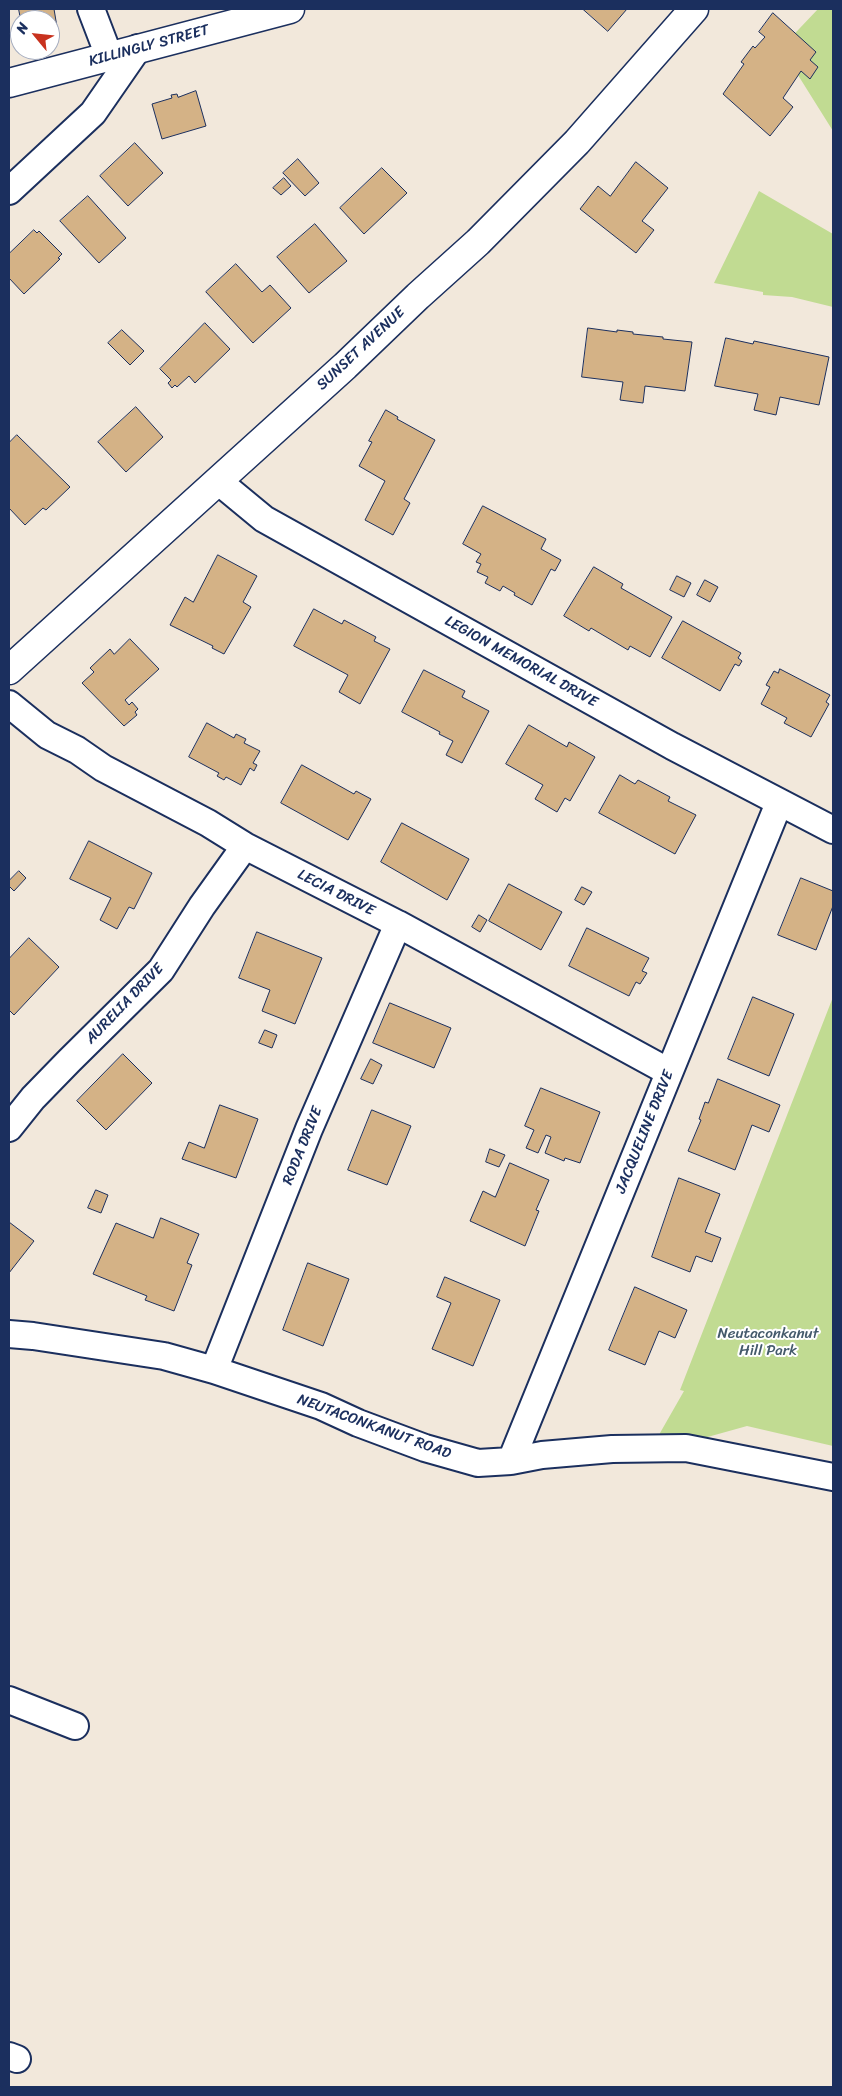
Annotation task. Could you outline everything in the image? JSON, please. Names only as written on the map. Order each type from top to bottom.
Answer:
[{"type":"main road","name":"KILLINGLY STREET","points":[[9,82],[290,9]]},
{"type":"main road","name":"SUNSET AVENUE","points":[[9,670],[345,366],[478,242],[577,142],[694,9]]},
{"type":"street","points":[[91,9],[110,56]]},
{"type":"street","points":[[9,191],[92,113],[138,48]]},
{"type":"street","name":"LEGION MEMORIAL DRIVE","points":[[218,481],[264,519],[672,746],[833,830]]},
{"type":"street","name":"LECIA DRIVE","points":[[9,704],[47,735],[77,750],[103,768],[208,823],[244,846],[398,924],[669,1072]]},
{"type":"street","name":"JACQUELINE DRIVE","points":[[511,1461],[779,803]]},
{"type":"street","name":"AURELIA DRIVE","points":[[9,1128],[33,1098],[161,970],[202,906],[244,846]]},
{"type":"street","name":"RODA DRIVE","points":[[214,1370],[309,1129],[398,924]]},
{"type":"street","name":"NEUTACONKANUT ROAD","points":[[9,1334],[164,1356],[214,1370],[321,1406],[425,1448],[478,1464],[511,1461],[542,1455],[612,1449],[686,1448],[833,1477]]},
{"type":"street","points":[[9,1700],[75,1726]]},
{"type":"green space","points":[[818,9],[833,9],[833,131],[781,48]]},
{"type":"green space","points":[[759,191],[833,234],[833,307],[792,297],[763,295],[763,292],[714,283]]},
{"type":"green space","name":"Neutaconkanut Hill Park","points":[[833,997],[833,1446],[747,1426],[679,1445],[658,1445],[660,1433],[684,1391],[680,1390]]},
{"type":"building","points":[[19,9],[54,10],[19,10]]},
{"type":"building","points":[[583,9],[627,9],[608,31]]},
{"type":"building","points":[[773,13],[816,52],[810,60],[818,67],[810,79],[801,71],[783,98],[793,107],[770,136],[723,94],[744,64],[741,62],[753,46],[755,48],[765,37],[759,32]]},
{"type":"building","points":[[196,91],[206,126],[162,139],[152,104],[172,98],[171,95],[177,94],[178,97]]},
{"type":"building","points":[[135,143],[163,173],[128,206],[100,176]]},
{"type":"building","points":[[298,159],[319,183],[305,196],[283,173]]},
{"type":"building","points":[[636,162],[668,188],[642,221],[654,230],[636,253],[580,209],[598,186],[610,196]]},
{"type":"building","points":[[382,168],[407,193],[364,234],[340,208]]},
{"type":"building","points":[[284,178],[291,186],[281,195],[273,188]]},
{"type":"building","points":[[88,196],[126,238],[99,263],[60,221]]},
{"type":"building","points":[[315,224],[347,261],[309,293],[277,257]]},
{"type":"building","points":[[34,230],[37,233],[39,231],[62,254],[58,258],[60,259],[24,294],[9,278],[9,254]]},
{"type":"building","points":[[236,264],[262,292],[270,285],[291,308],[253,343],[206,292]]},
{"type":"building","points":[[205,323],[230,349],[195,383],[189,376],[177,387],[175,385],[172,388],[168,383],[171,380],[160,369]]},
{"type":"building","points":[[588,328],[633,332],[633,334],[692,342],[685,391],[645,386],[643,403],[620,400],[623,382],[582,377]]},
{"type":"building","points":[[122,330],[144,351],[130,365],[108,343]]},
{"type":"building","points":[[726,338],[753,344],[754,341],[829,357],[819,405],[780,397],[776,415],[754,410],[758,394],[715,386]]},
{"type":"building","points":[[136,407],[163,437],[126,472],[98,442]]},
{"type":"building","points":[[386,410],[398,417],[397,419],[435,440],[404,499],[410,503],[393,535],[365,520],[385,481],[359,466],[372,442],[369,441]]},
{"type":"building","points":[[17,435],[70,487],[46,510],[43,508],[25,525],[9,508],[9,443]]},
{"type":"building","points":[[483,506],[546,539],[541,549],[561,560],[555,571],[551,569],[532,605],[503,586],[500,591],[485,583],[488,577],[477,572],[481,564],[476,562],[481,554],[463,544]]},
{"type":"building","points":[[218,555],[257,576],[243,602],[251,607],[224,654],[212,648],[213,646],[170,625],[185,597],[193,602]]},
{"type":"building","points":[[594,567],[623,584],[621,588],[672,617],[650,657],[630,646],[628,650],[591,628],[589,631],[564,616]]},
{"type":"building","points":[[677,576],[691,583],[684,597],[670,590]]},
{"type":"building","points":[[705,580],[718,587],[710,602],[697,595]]},
{"type":"building","points":[[314,609],[342,624],[344,620],[376,637],[374,641],[390,649],[360,704],[339,692],[348,675],[294,646]]},
{"type":"building","points":[[683,621],[741,653],[738,658],[742,661],[739,666],[735,664],[720,691],[662,658]]},
{"type":"building","points":[[130,639],[159,669],[125,700],[129,705],[132,702],[138,709],[135,712],[137,715],[124,726],[82,683],[94,672],[90,668],[110,649],[114,654]]},
{"type":"building","points":[[780,669],[830,695],[826,702],[829,704],[811,737],[784,723],[787,718],[761,704],[770,687],[766,685],[774,671],[778,673]]},
{"type":"building","points":[[424,670],[465,691],[462,697],[489,711],[462,763],[446,755],[453,741],[402,712]]},
{"type":"building","points":[[207,723],[234,738],[236,734],[246,739],[244,743],[260,751],[253,763],[257,765],[254,771],[250,768],[241,785],[226,777],[224,780],[217,776],[219,773],[189,757]]},
{"type":"building","points":[[529,725],[567,747],[569,742],[595,757],[570,801],[565,798],[557,812],[535,799],[543,785],[506,764]]},
{"type":"building","points":[[302,765],[354,794],[356,791],[371,799],[348,840],[281,803]]},
{"type":"building","points":[[620,775],[635,784],[638,780],[670,797],[668,801],[696,815],[675,854],[599,813]]},
{"type":"building","points":[[402,823],[469,859],[447,900],[381,862]]},
{"type":"building","points":[[89,841],[152,873],[134,909],[129,907],[117,929],[100,920],[111,898],[70,879]]},
{"type":"building","points":[[19,871],[26,878],[14,891],[9,886],[9,881]]},
{"type":"building","points":[[801,878],[833,891],[833,906],[816,950],[778,935]]},
{"type":"building","points":[[509,884],[562,912],[541,950],[489,921]]},
{"type":"building","points":[[582,887],[592,892],[584,905],[575,900]]},
{"type":"building","points":[[479,915],[487,920],[480,932],[472,927]]},
{"type":"building","points":[[587,928],[649,958],[642,971],[647,973],[640,984],[636,982],[629,996],[569,966]]},
{"type":"building","points":[[257,932],[322,958],[295,1024],[262,1011],[270,990],[239,978]]},
{"type":"building","points":[[29,938],[59,967],[14,1015],[9,1010],[9,959]]},
{"type":"building","points":[[753,997],[794,1014],[769,1076],[728,1059]]},
{"type":"building","points":[[390,1003],[451,1028],[434,1068],[373,1043]]},
{"type":"building","points":[[265,1030],[277,1035],[272,1048],[259,1043]]},
{"type":"building","points":[[123,1054],[152,1083],[106,1130],[77,1101]]},
{"type":"building","points":[[371,1059],[382,1065],[373,1084],[361,1079]]},
{"type":"building","points":[[718,1079],[780,1105],[769,1132],[752,1125],[735,1170],[688,1151],[701,1120],[699,1119],[705,1102],[708,1103]]},
{"type":"building","points":[[541,1088],[600,1112],[580,1163],[565,1158],[564,1161],[545,1153],[551,1137],[546,1135],[538,1153],[526,1148],[534,1130],[525,1126]]},
{"type":"building","points":[[220,1105],[258,1119],[236,1178],[182,1159],[189,1142],[204,1148]]},
{"type":"building","points":[[372,1110],[411,1126],[387,1185],[348,1170]]},
{"type":"building","points":[[490,1149],[505,1155],[499,1167],[486,1162]]},
{"type":"building","points":[[510,1163],[549,1180],[536,1210],[539,1211],[525,1246],[470,1221],[483,1191],[495,1197]]},
{"type":"building","points":[[679,1178],[720,1194],[705,1232],[721,1238],[712,1262],[696,1256],[690,1272],[652,1257]]},
{"type":"building","points":[[96,1190],[108,1195],[101,1213],[88,1208]]},
{"type":"building","points":[[161,1218],[199,1234],[187,1263],[192,1265],[174,1311],[145,1300],[147,1296],[93,1274],[116,1223],[153,1238]]},
{"type":"building","points":[[9,1222],[34,1241],[9,1273]]},
{"type":"building","points":[[308,1263],[349,1279],[323,1346],[283,1330]]},
{"type":"building","points":[[445,1277],[500,1300],[473,1366],[432,1349],[451,1303],[437,1297]]},
{"type":"building","points":[[635,1287],[687,1310],[675,1338],[659,1331],[645,1365],[609,1350]]}]
